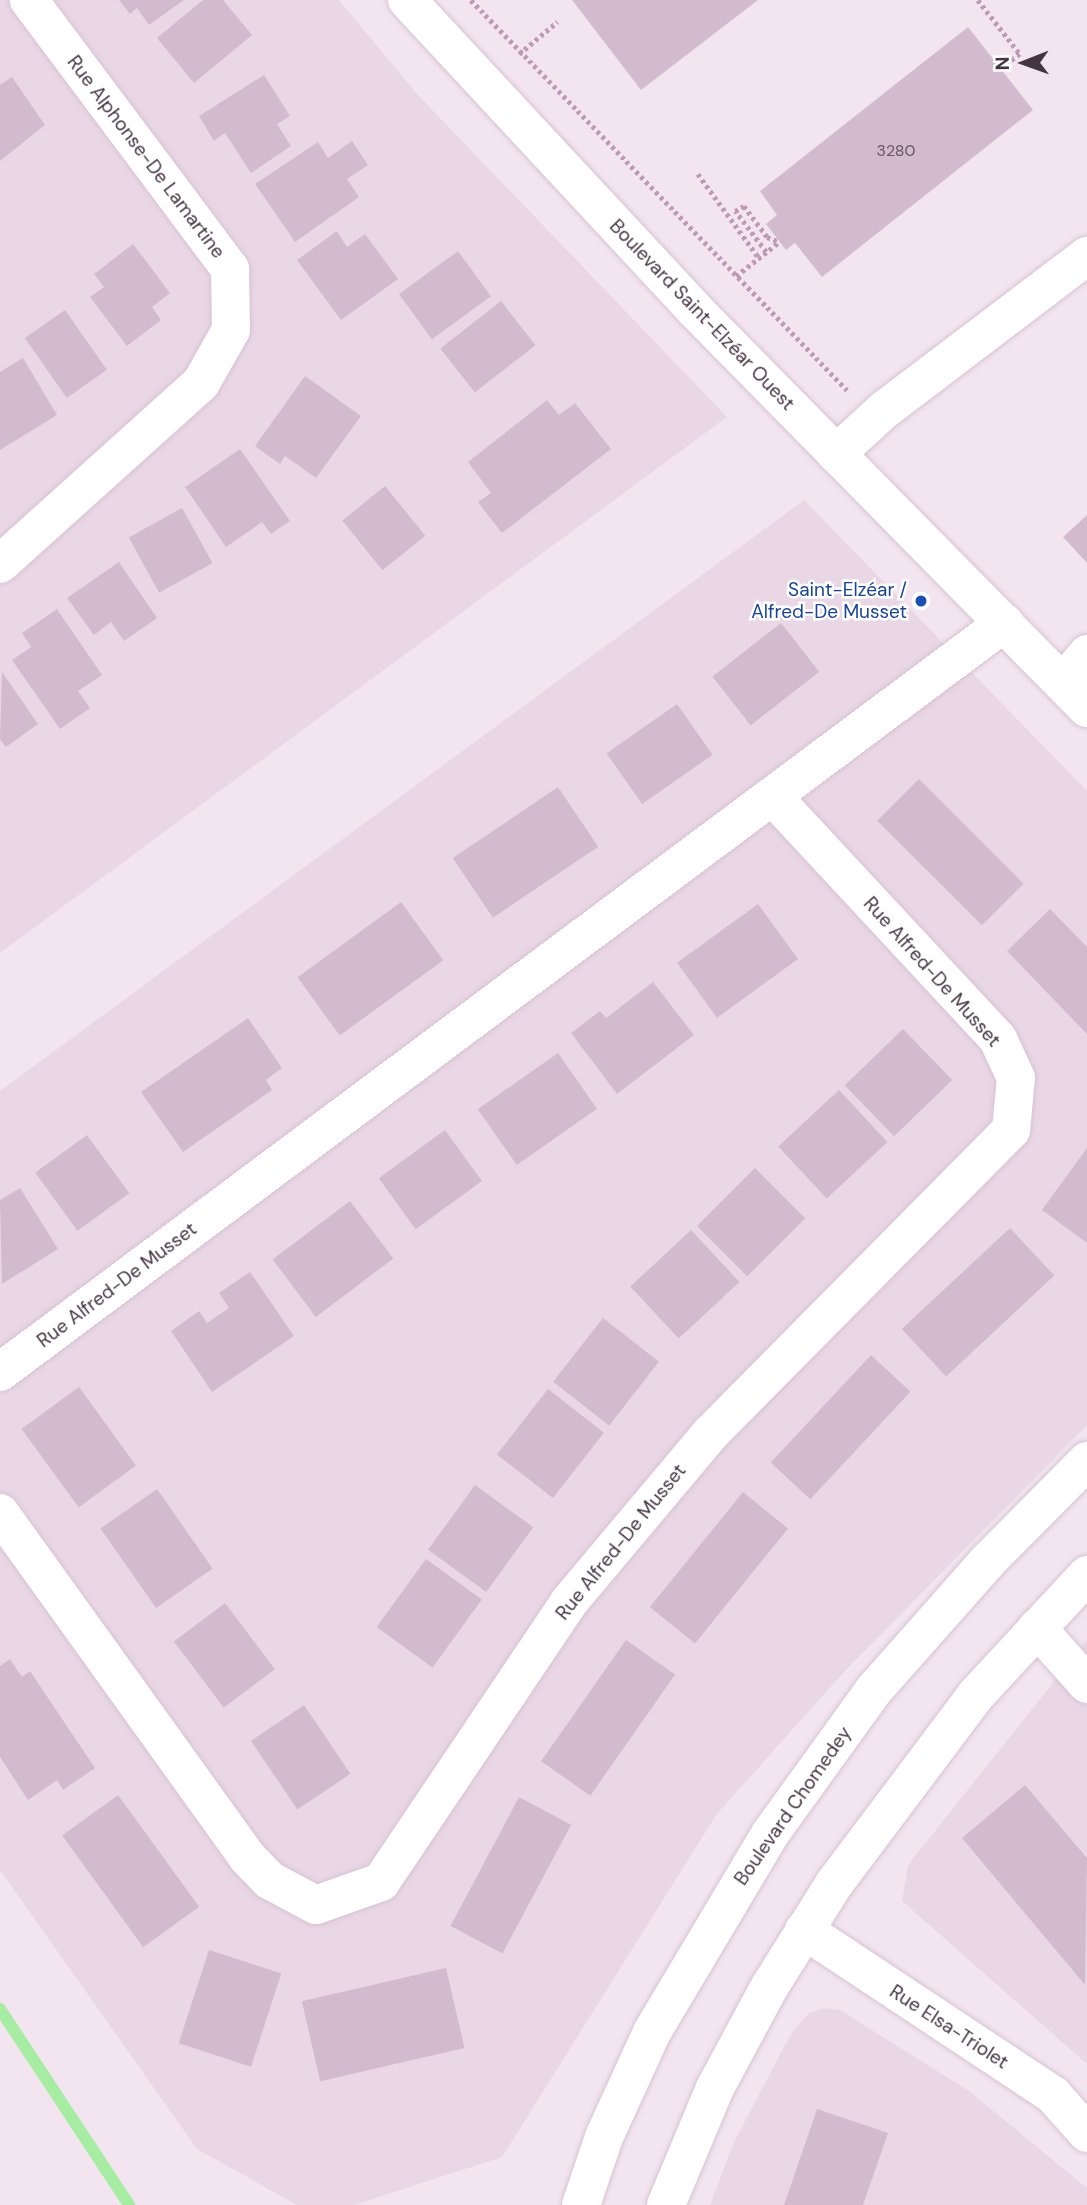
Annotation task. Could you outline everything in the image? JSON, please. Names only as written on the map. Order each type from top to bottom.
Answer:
[{"type":"street","name":"Rue Alphonse-De Lamartine","points":[[0,564],[201,383],[231,330],[230,270],[29,0]]},
{"type":"street","name":"Boulevard Saint-Elzéar Ouest","points":[[407,0],[550,158],[836,454],[1004,623],[1079,681]]},
{"type":"street","points":[[836,454],[884,410],[1087,256]]},
{"type":"street","name":"Rue Alfred-De Musset","points":[[0,1372],[1004,623]]},
{"type":"street","name":"Rue Alfred-De Musset","points":[[0,1513],[239,1846],[269,1880],[316,1905],[381,1882],[578,1591],[744,1398],[1011,1130],[1016,1079],[998,1039],[773,797]]},
{"type":"street","name":"Boulevard Chomedey","points":[[581,2205],[604,2137],[652,2032],[769,1834],[873,1691],[988,1561],[1087,1461]]},
{"type":"street","points":[[666,2205],[715,2088],[804,1930],[901,1790],[975,1696],[1087,1575]]},
{"type":"street","points":[[1037,1628],[1087,1684]]},
{"type":"street","name":"Rue Elsa-Triolet","points":[[804,1930],[1053,2095],[1087,2133]]},
{"type":"path","points":[[471,0],[519,54],[848,391]]},
{"type":"path","points":[[978,0],[1020,54],[1000,68]]},
{"type":"path","points":[[519,54],[557,22]]},
{"type":"path","points":[[698,174],[760,258]]},
{"type":"path","points":[[736,276],[780,242],[767,237],[744,206],[735,211],[766,252]]},
{"type":"shaded area","points":[[0,0],[339,0],[417,94],[727,417],[0,953]]},
{"type":"shaded area","points":[[804,500],[1087,791],[1087,1425],[844,1672],[716,1815],[502,2157],[354,2205],[297,2205],[197,2149],[0,1870],[0,1091]]},
{"type":"shaded area","points":[[1087,1640],[1087,2064],[902,1901],[908,1865]]},
{"type":"shaded area","points":[[825,2008],[840,2010],[969,2091],[1087,2188],[1087,2205],[710,2205],[734,2142],[792,2032],[809,2013]]},
{"type":"building","points":[[119,0],[184,0],[149,25],[137,8],[130,14]]},
{"type":"building","points":[[203,0],[223,0],[252,35],[194,83],[157,38]]},
{"type":"building","points":[[572,0],[758,0],[641,90]]},
{"type":"building","points":[[968,27],[1033,110],[822,277],[795,243],[786,250],[766,224],[777,215],[760,191]]},
{"type":"building","points":[[264,75],[290,116],[277,124],[291,146],[251,173],[225,133],[214,141],[199,116]]},
{"type":"building","points":[[12,77],[45,125],[0,161],[0,85]]},
{"type":"building","points":[[352,141],[368,165],[347,179],[359,197],[295,242],[255,184],[318,142],[328,158]]},
{"type":"building","points":[[337,231],[347,247],[365,234],[398,279],[341,320],[297,260]]},
{"type":"building","points":[[133,244],[170,293],[152,307],[161,320],[127,346],[90,297],[104,287],[94,274]]},
{"type":"building","points":[[458,251],[491,296],[432,339],[399,294]]},
{"type":"building","points":[[501,301],[535,345],[475,393],[440,348]]},
{"type":"building","points":[[65,310],[107,370],[67,398],[25,338]]},
{"type":"building","points":[[23,358],[57,415],[0,450],[0,372]]},
{"type":"building","points":[[305,376],[361,416],[316,478],[285,456],[280,464],[255,446]]},
{"type":"building","points":[[547,400],[559,415],[575,403],[611,449],[502,533],[478,502],[491,493],[468,462]]},
{"type":"building","points":[[240,449],[290,521],[271,534],[262,522],[226,547],[185,487]]},
{"type":"building","points":[[385,486],[425,536],[383,570],[342,521]]},
{"type":"building","points":[[182,508],[213,563],[159,593],[129,538]]},
{"type":"building","points":[[1087,515],[1087,563],[1063,537]]},
{"type":"building","points":[[119,562],[157,618],[124,641],[111,622],[94,635],[67,598]]},
{"type":"building","points":[[57,609],[102,675],[78,691],[90,708],[60,729],[12,660],[31,647],[22,633]]},
{"type":"building","points":[[781,623],[819,672],[751,725],[712,677]]},
{"type":"building","points":[[2,672],[38,724],[6,747],[0,739]]},
{"type":"building","points":[[677,704],[713,755],[642,804],[607,753]]},
{"type":"building","points":[[919,779],[1024,884],[982,925],[877,821]]},
{"type":"building","points":[[558,787],[598,847],[493,918],[453,858]]},
{"type":"building","points":[[401,902],[443,960],[340,1035],[297,977]]},
{"type":"building","points":[[758,904],[798,959],[717,1018],[677,963]]},
{"type":"building","points":[[1050,909],[1087,947],[1087,1034],[1007,951]]},
{"type":"building","points":[[653,982],[694,1035],[617,1094],[571,1033],[600,1011],[606,1018]]},
{"type":"building","points":[[248,1018],[282,1068],[266,1080],[272,1090],[183,1152],[141,1092]]},
{"type":"building","points":[[903,1029],[952,1080],[894,1136],[845,1085]]},
{"type":"building","points":[[558,1053],[597,1109],[517,1165],[478,1109]]},
{"type":"building","points":[[839,1090],[887,1142],[827,1199],[778,1147]]},
{"type":"building","points":[[445,1130],[482,1181],[416,1229],[379,1178]]},
{"type":"building","points":[[87,1135],[129,1193],[78,1231],[35,1173]]},
{"type":"building","points":[[1087,1148],[1087,1243],[1042,1210]]},
{"type":"building","points":[[755,1168],[805,1218],[747,1276],[697,1226]]},
{"type":"building","points":[[20,1188],[58,1249],[2,1284],[0,1200]]},
{"type":"building","points":[[350,1201],[393,1259],[316,1317],[273,1259]]},
{"type":"building","points":[[1010,1228],[1054,1276],[946,1376],[902,1329]]},
{"type":"building","points":[[691,1230],[739,1282],[679,1339],[630,1287]]},
{"type":"building","points":[[250,1272],[294,1336],[212,1392],[171,1331],[199,1311],[207,1323],[229,1308],[219,1293]]},
{"type":"building","points":[[603,1318],[659,1362],[609,1426],[553,1382]]},
{"type":"building","points":[[871,1355],[910,1392],[810,1499],[771,1463]]},
{"type":"building","points":[[79,1387],[136,1465],[79,1507],[22,1429]]},
{"type":"building","points":[[548,1389],[604,1433],[553,1498],[497,1454]]},
{"type":"building","points":[[475,1485],[533,1527],[486,1592],[428,1550]]},
{"type":"building","points":[[157,1489],[213,1568],[156,1608],[100,1529]]},
{"type":"building","points":[[743,1492],[788,1529],[695,1644],[650,1607]]},
{"type":"building","points":[[426,1559],[482,1600],[432,1668],[377,1627]]},
{"type":"building","points":[[225,1603],[275,1669],[224,1708],[174,1642]]},
{"type":"building","points":[[626,1640],[675,1674],[590,1796],[541,1761]]},
{"type":"building","points":[[10,1659],[22,1677],[30,1671],[95,1768],[63,1790],[57,1780],[28,1800],[0,1757],[0,1666]]},
{"type":"building","points":[[304,1705],[350,1774],[297,1810],[251,1741]]},
{"type":"building","points":[[1025,1785],[1087,1858],[1085,1985],[962,1838]]},
{"type":"building","points":[[118,1795],[199,1907],[143,1947],[62,1836]]},
{"type":"building","points":[[519,1797],[571,1825],[503,1954],[450,1926]]},
{"type":"building","points":[[209,1950],[281,1973],[251,2067],[179,2043]]},
{"type":"building","points":[[446,1968],[464,2048],[320,2081],[302,2001]]},
{"type":"building","points":[[817,2109],[888,2133],[863,2205],[784,2205]]},
{"type":"waterway","points":[[0,2009],[129,2205]]},
{"type":"place","name":"Saint-Elzéar / Alfred-De Musset","points":[[921,601]]}]
